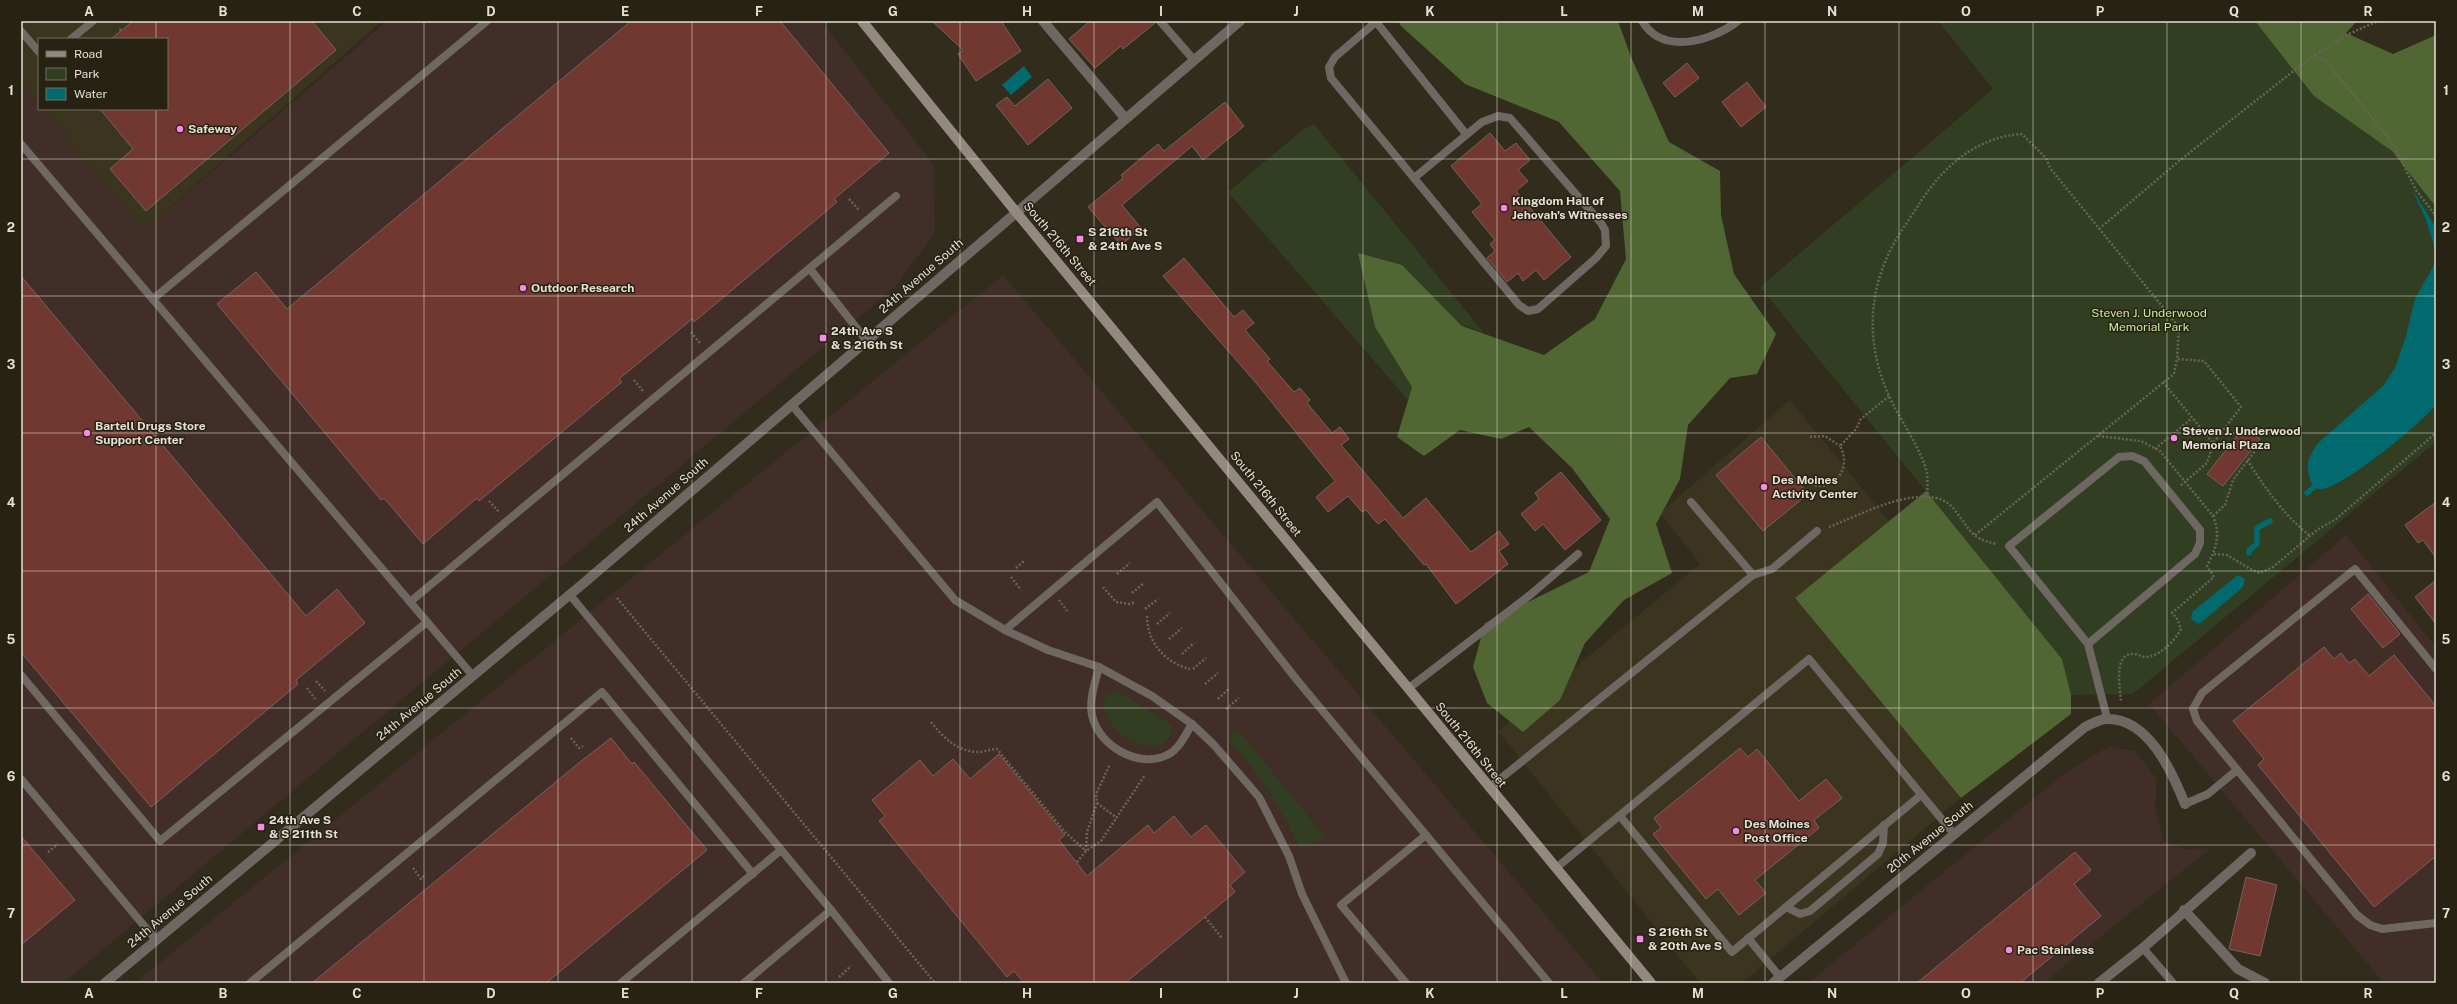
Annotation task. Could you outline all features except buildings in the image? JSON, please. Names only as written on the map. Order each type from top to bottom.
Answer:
[{"type":"main road","name":"South 216th Street","points":[[862,21],[1016,212],[1651,983]]},
{"type":"street","points":[[1043,21],[1125,118]]},
{"type":"street","name":"24th Avenue South","points":[[105,983],[570,595],[791,404],[1240,21]]},
{"type":"street","points":[[2107,718],[2127,724],[2152,744],[2174,775],[2185,804]]},
{"type":"street","name":"20th Avenue South","points":[[1777,980],[2085,727],[2107,718]]},
{"type":"street","points":[[2099,983],[2143,948],[2184,910],[2251,853]]},
{"type":"street","points":[[2184,910],[2238,969],[2265,983]]},
{"type":"lane","points":[[72,38],[93,21]]},
{"type":"lane","points":[[153,299],[487,21]]},
{"type":"lane","points":[[1160,21],[1194,60]]},
{"type":"lane","points":[[1642,21],[1647,29],[1656,34],[1673,42],[1685,42],[1706,39],[1725,31],[1738,21]]},
{"type":"lane","points":[[1414,178],[1482,122],[1498,116],[1510,118],[1601,222],[1605,230],[1606,246],[1596,258],[1538,309],[1528,311],[1519,305],[1331,78],[1329,67],[1335,57],[1375,22],[1466,134]]},
{"type":"lane","points":[[21,31],[38,51]]},
{"type":"lane","points":[[21,144],[473,676]]},
{"type":"lane","points":[[410,602],[896,196]]},
{"type":"lane","points":[[810,268],[866,340]]},
{"type":"lane","points":[[791,404],[955,600],[1005,630],[1048,650],[1099,667],[1152,696],[1192,724],[1214,745],[1259,797],[1289,856],[1302,894],[1346,983]]},
{"type":"lane","points":[[2088,644],[2195,554],[2200,543],[2200,530],[2144,461],[2132,456],[2119,457],[2009,546],[2088,644],[2107,718]]},
{"type":"lane","points":[[1005,630],[1156,502],[1297,680],[1549,983]]},
{"type":"lane","points":[[1691,502],[1753,575]]},
{"type":"lane","points":[[1489,788],[1753,575],[1772,569],[1817,531]]},
{"type":"lane","points":[[1408,688],[1530,595],[1578,554]]},
{"type":"lane","points":[[2436,669],[2355,569],[2202,693],[2193,709],[2196,721],[2357,916],[2370,925],[2382,929],[2436,923]]},
{"type":"lane","points":[[570,595],[831,910],[889,983]]},
{"type":"lane","points":[[21,674],[160,840],[427,622]]},
{"type":"lane","points":[[1556,868],[1809,659],[1954,834]]},
{"type":"lane","points":[[1099,667],[1090,703],[1092,717],[1103,736],[1114,747],[1131,758],[1153,760],[1168,755],[1192,724]]},
{"type":"lane","points":[[250,983],[602,692],[753,874]]},
{"type":"lane","points":[[2185,804],[2208,794],[2237,770]]},
{"type":"lane","points":[[21,779],[156,940]]},
{"type":"lane","points":[[1620,816],[1732,952],[1921,795]]},
{"type":"lane","points":[[1786,907],[1800,914],[1810,911],[1878,854],[1882,849],[1884,825]]},
{"type":"lane","points":[[1406,983],[1341,905],[1426,835]]},
{"type":"lane","points":[[621,983],[781,850]]},
{"type":"lane","points":[[744,983],[831,910]]},
{"type":"lane","points":[[1748,938],[1777,980]]},
{"type":"lane","points":[[2143,948],[2173,983]]},
{"type":"path","points":[[2099,229],[2179,161],[2314,55],[2349,34],[2378,21]]},
{"type":"path","points":[[2314,55],[2326,61],[2382,130],[2395,148],[2416,190],[2436,216]]},
{"type":"path","points":[[1928,498],[1927,473],[1889,396],[1874,355],[1872,331],[1876,286],[1883,265],[1902,229],[1935,180],[1950,164],[1975,147],[2004,135],[2022,134],[2046,158],[2050,168],[2179,327],[2177,359],[2174,374],[1975,535]]},
{"type":"path","points":[[849,198],[861,213]]},
{"type":"path","points":[[690,332],[703,347]]},
{"type":"path","points":[[2170,493],[2186,482],[2207,463],[2214,444],[2241,407],[2204,361],[2177,359]]},
{"type":"path","points":[[634,380],[646,394]]},
{"type":"path","points":[[2163,382],[2214,444]]},
{"type":"path","points":[[1840,446],[1856,429],[1861,419],[1889,396]]},
{"type":"path","points":[[2155,449],[2192,418]]},
{"type":"path","points":[[2214,554],[2226,555],[2260,573],[2273,567],[2310,536],[2336,519],[2436,433]]},
{"type":"path","points":[[1801,478],[1817,486],[1824,486],[1838,478],[1842,473],[1845,459],[1840,446],[1825,436],[1810,437]]},
{"type":"path","points":[[2213,516],[2225,504],[2232,480],[2261,443]]},
{"type":"path","points":[[2247,460],[2270,495],[2288,517],[2310,536]]},
{"type":"path","points":[[2121,701],[2120,663],[2125,657],[2133,653],[2144,657],[2161,652],[2177,636],[2181,629],[2178,620],[2172,613],[2214,577],[2207,566],[2214,554],[2218,539],[2217,525],[2213,516],[2186,482]]},
{"type":"path","points":[[1817,531],[1897,500],[1928,498],[1941,499],[1953,508],[1981,541],[2009,546]]},
{"type":"path","points":[[490,501],[502,516]]},
{"type":"path","points":[[1016,568],[1023,562],[1023,564]]},
{"type":"path","points":[[1117,574],[1130,563]]},
{"type":"path","points":[[1011,577],[1022,590]]},
{"type":"path","points":[[1132,593],[1144,582]]},
{"type":"path","points":[[1103,587],[1116,602],[1130,604],[1135,602]]},
{"type":"path","points":[[617,598],[935,983]]},
{"type":"path","points":[[1056,598],[1067,611]]},
{"type":"path","points":[[1145,610],[1158,599]]},
{"type":"path","points":[[1157,624],[1170,614]]},
{"type":"path","points":[[1147,616],[1147,626],[1157,648],[1174,664],[1192,669],[1206,658]]},
{"type":"path","points":[[1169,639],[1182,628]]},
{"type":"path","points":[[1182,654],[1194,643]]},
{"type":"path","points":[[1206,684],[1218,673]]},
{"type":"path","points":[[316,681],[326,693]]},
{"type":"path","points":[[306,688],[317,701]]},
{"type":"path","points":[[1218,699],[1230,688]]},
{"type":"path","points":[[1226,709],[1239,698]]},
{"type":"path","points":[[931,722],[942,736],[959,748],[978,752],[997,749],[1065,832],[1086,850]]},
{"type":"path","points":[[571,738],[579,748],[582,746]]},
{"type":"path","points":[[1086,850],[1087,832],[1097,803],[1096,794],[1110,764]]},
{"type":"path","points":[[1077,862],[1086,850],[1101,841],[1145,774]]},
{"type":"path","points":[[1097,803],[1117,818]]},
{"type":"path","points":[[48,852],[60,843]]},
{"type":"path","points":[[413,868],[421,879],[424,876]]},
{"type":"path","points":[[1205,917],[1222,938]]},
{"type":"path","points":[[839,976],[851,966]]},
{"type":"shaded area","name":"Safeway","points":[[21,21],[382,21],[143,231],[44,110],[168,110],[168,38],[38,38],[38,104],[21,82]]},
{"type":"shaded area","points":[[387,21],[821,21],[934,165],[935,233],[895,287],[63,983],[21,983],[21,82],[38,104],[38,110],[44,110],[143,231]]},
{"type":"shaded area","points":[[1003,275],[1603,983],[135,983]]},
{"type":"shaded area","points":[[1790,400],[1889,521],[1795,598],[1961,798],[1742,983],[1700,983],[1498,731],[1700,564],[1660,513]]},
{"type":"shaded area","points":[[2346,535],[2436,647],[2436,983],[2384,983],[2149,704]]},
{"type":"shaded area","points":[[2109,746],[2135,751],[2157,779],[2155,808],[2164,842],[2185,849],[2211,848],[2043,983],[1808,983],[2061,776]]},
{"type":"green space","points":[[1399,21],[1618,21],[1631,57],[1669,142],[1720,171],[1721,215],[1734,274],[1776,334],[1757,374],[1730,378],[1688,425],[1680,479],[1656,524],[1672,573],[1624,600],[1585,643],[1560,700],[1523,732],[1487,703],[1473,667],[1485,623],[1589,572],[1610,519],[1572,468],[1529,427],[1501,439],[1460,430],[1424,456],[1397,437],[1412,387],[1375,327],[1358,253],[1402,265],[1462,326],[1544,355],[1595,319],[1626,259],[1620,191],[1559,122],[1465,84],[1400,25]]},
{"type":"green space","name":"Steven J. Underwood Memorial Park","points":[[1938,21],[2303,21],[2436,183],[2436,442],[2133,694],[2071,695],[2062,659],[1760,287],[1993,89]]},
{"type":"green space","points":[[2255,21],[2357,21],[2346,33],[2393,54],[2436,35],[2436,207],[2392,151],[2314,96]]},
{"type":"green space","points":[[1314,124],[1484,333],[1462,325],[1402,265],[1375,327],[1412,387],[1408,400],[1228,192],[1304,129]]},
{"type":"green space","points":[[1926,491],[2062,659],[2071,695],[2071,714],[1961,798],[1795,598]]},
{"type":"green space","points":[[1119,692],[1169,723],[1172,728],[1168,739],[1161,744],[1150,746],[1138,743],[1126,737],[1115,728],[1107,717],[1103,703],[1108,694]]},
{"type":"green space","points":[[1238,730],[1325,837],[1300,849],[1277,804],[1268,790],[1249,764],[1226,739]]},
{"type":"water","points":[[1024,66],[1032,77],[1011,95],[1002,85]]},
{"type":"water","points":[[2412,189],[2436,228],[2436,252],[2426,220]]},
{"type":"water","points":[[2436,252],[2436,404],[2429,413],[2399,439],[2343,480],[2329,487],[2319,489],[2313,486],[2308,471],[2308,463],[2317,444],[2383,386],[2395,368],[2406,336],[2415,299],[2435,263]]},
{"type":"water","points":[[2238,575],[2245,579],[2243,587],[2203,621],[2198,624],[2191,619],[2193,611]]},
{"type":"waterway","points":[[2307,493],[2314,487]]},
{"type":"waterway","points":[[2249,553],[2249,550],[2257,544],[2257,528],[2270,521]]},
{"type":"place","name":"Safeway","points":[[180,129]]},
{"type":"place","name":"Kingdom Hall of Jehovah's Witnesses","points":[[1504,208]]},
{"type":"place","name":"S 216th St & 24th Ave S","points":[[1080,239]]},
{"type":"place","name":"Outdoor Research","points":[[523,288]]},
{"type":"place","name":"24th Ave S & S 216th St","points":[[823,338]]},
{"type":"place","name":"Bartell Drugs Store Support Center","points":[[87,433]]},
{"type":"place","name":"Steven J. Underwood Memorial Plaza","points":[[2174,438]]},
{"type":"place","name":"Des Moines Activity Center","points":[[1764,487]]},
{"type":"place","name":"24th Ave S & S 211th St","points":[[261,827]]},
{"type":"place","name":"Des Moines Post Office","points":[[1736,831]]},
{"type":"place","name":"S 216th St & 20th Ave S","points":[[1640,939]]},
{"type":"place","name":"Pac Stainless","points":[[2009,950]]}]
